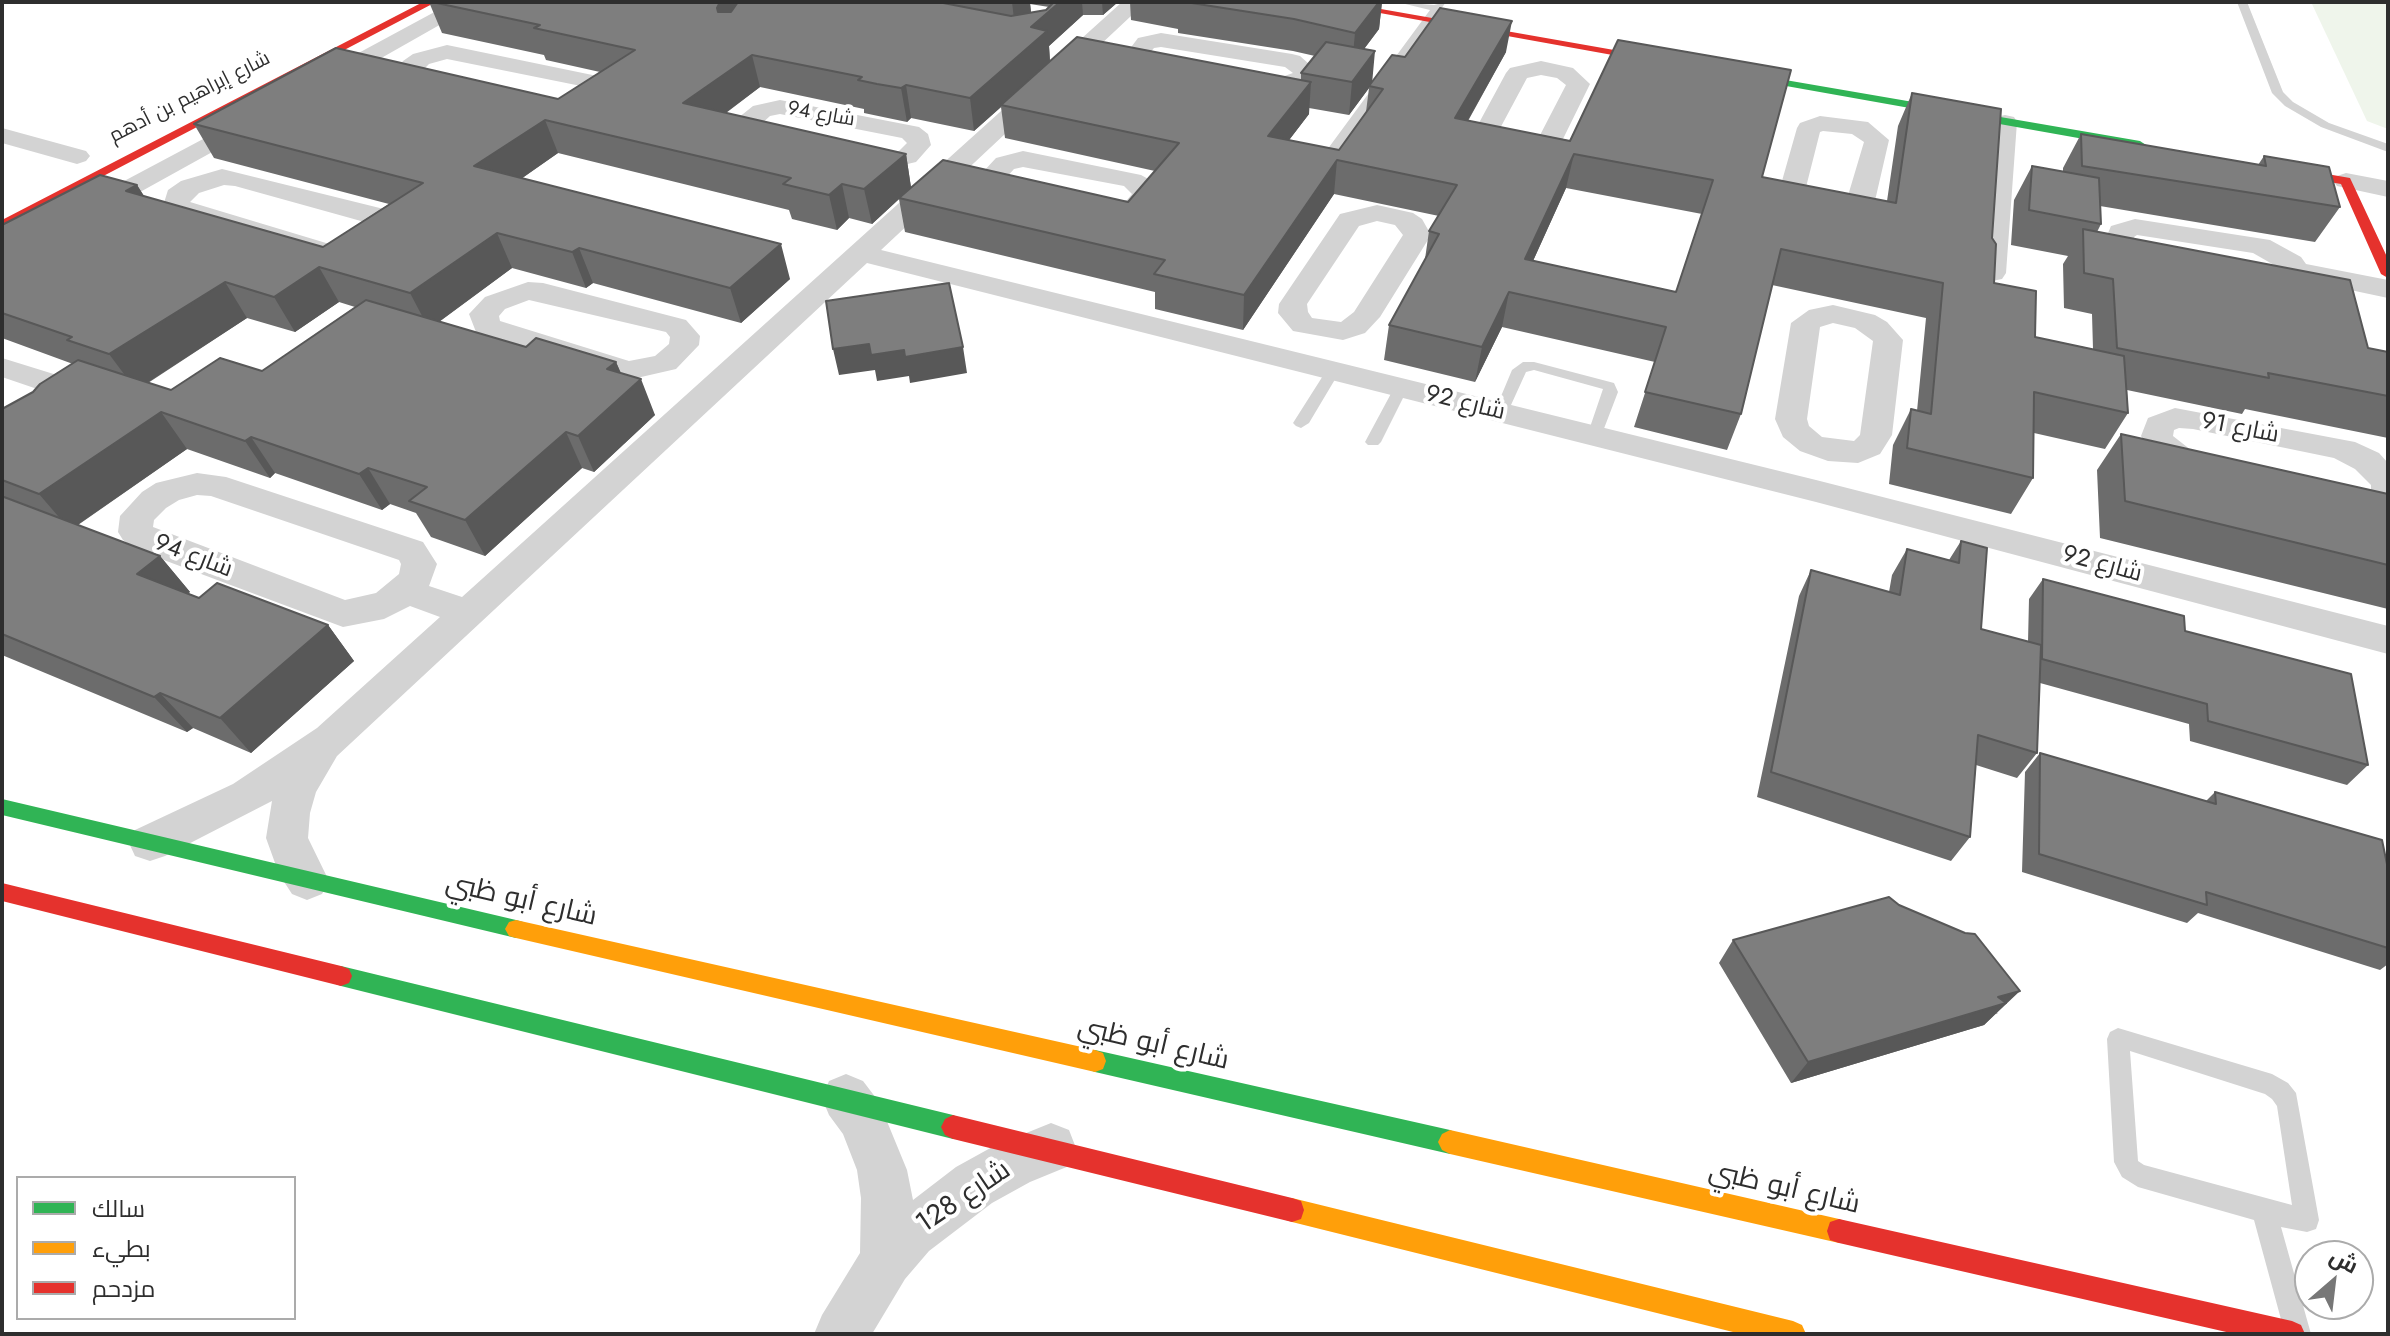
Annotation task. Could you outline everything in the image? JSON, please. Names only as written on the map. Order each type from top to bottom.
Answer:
[{"type":"street","name":"شارع إبراهيم بن أدهم","points":[[2,225],[431,2]]},
{"type":"street","name":"شارع إبراهيم بن أدهم","points":[[2,257],[469,2]]},
{"type":"street","points":[[150,843],[248,796],[331,739],[963,161],[1083,37],[1135,2]]},
{"type":"street","points":[[1324,2],[1435,10],[1569,45],[2160,149]]},
{"type":"street","points":[[1083,37],[1141,48],[1151,41],[1173,40],[1292,61],[1306,72],[1298,82],[1273,87],[1143,61],[1137,54],[1141,48]]},
{"type":"street","points":[[1553,69],[1569,45]]},
{"type":"street","points":[[377,52],[421,59],[436,53],[459,52],[599,83],[605,89],[605,95],[588,106],[560,111],[412,74],[411,66],[421,59]]},
{"type":"street","name":"شارع إبراهيم بن أدهم","points":[[274,83],[305,92]]},
{"type":"street","points":[[1845,123],[1854,95]]},
{"type":"street","name":"شارع 94","points":[[916,151],[919,139],[910,132],[793,108],[762,111],[747,123],[751,132],[764,136],[878,163],[896,161],[916,151],[998,168],[1011,161],[1036,159],[1132,180],[1143,187],[1145,194],[1136,206],[1107,212],[999,187],[992,177],[998,168]]},
{"type":"street","name":"شارع إبراهيم بن أدهم","points":[[215,114],[247,123]]},
{"type":"street","points":[[1992,273],[2005,122]]},
{"type":"street","points":[[2,135],[84,153]]},
{"type":"street","points":[[52,169],[84,153]]},
{"type":"street","points":[[2253,165],[2388,189]]},
{"type":"street","points":[[150,176],[190,187],[209,179],[236,178],[387,218],[393,226],[383,241],[370,248],[335,255],[176,206],[177,196],[190,187]]},
{"type":"street","points":[[2346,181],[2388,274]]},
{"type":"street","points":[[1377,213],[1404,219],[1412,225],[1417,235],[1365,317],[1355,327],[1343,331],[1316,329],[1297,320],[1293,304],[1349,220],[1377,213]]},
{"type":"street","points":[[2296,270],[2296,278],[2289,282],[2271,284],[2164,264],[2142,258],[2124,248],[2121,232],[2135,227],[2150,227],[2260,246],[2280,255],[2296,270],[2388,289]]},
{"type":"street","name":"شارع 92","points":[[863,254],[1816,491],[2388,640]]},
{"type":"street","points":[[677,354],[685,336],[676,326],[543,292],[506,297],[484,314],[483,319],[486,326],[500,333],[628,371],[651,368],[677,354],[737,370]]},
{"type":"street","points":[[1833,314],[1865,321],[1888,340],[1876,435],[1869,447],[1849,453],[1828,450],[1802,439],[1794,430],[1791,419],[1806,323],[1819,316],[1833,314]]},
{"type":"street","points":[[1300,363],[1316,329]]},
{"type":"street","points":[[2,367],[62,387],[66,398],[50,418],[31,428],[2,436]]},
{"type":"street","name":"شارع 91","points":[[2240,477],[2184,462],[2170,453],[2157,436],[2159,425],[2175,418],[2193,419],[2343,449],[2367,461],[2388,484],[2387,494],[2370,503],[2314,493]]},
{"type":"street","points":[[1816,491],[1828,450]]},
{"type":"street","name":"شارع 94","points":[[197,484],[214,485],[411,551],[419,564],[416,577],[406,591],[371,610],[343,614],[149,541],[135,532],[134,522],[137,516],[168,491],[197,484]]},
{"type":"street","points":[[406,591],[469,614]]},
{"type":"street","points":[[307,881],[294,861],[287,838],[289,813],[304,775],[331,739]]},
{"type":"street","name":"شارع أبو ظبي","points":[[2,807],[307,881],[2292,1334]]},
{"type":"street","points":[[2,892],[1051,1148],[1793,1334]]},
{"type":"street","name":"شارع 128","points":[[846,1098],[862,1119],[882,1170],[887,1198],[886,1260]]},
{"type":"street","name":"شارع 128","points":[[841,1334],[886,1260],[911,1233],[974,1185],[1051,1148]]},
{"type":"lane","points":[[2242,2],[2278,93],[2289,104],[2325,125],[2388,148]]},
{"type":"lane","points":[[1328,157],[1435,10]]},
{"type":"lane","points":[[1501,413],[1523,366],[1547,369],[1609,386],[1611,392],[1595,436]]},
{"type":"lane","points":[[1301,423],[1333,371]]},
{"type":"lane","points":[[1373,442],[1401,388]]},
{"type":"lane","points":[[2118,1039],[2257,1080],[2280,1091],[2288,1101],[2307,1220],[2264,1211],[2138,1175],[2130,1169],[2126,1162],[2118,1039]]},
{"type":"lane","points":[[2264,1211],[2298,1334]]},
{"type":"shaded area","points":[[2311,2],[2388,2],[2388,129],[2367,121]]},
{"type":"building","points":[[432,2],[720,2],[718,12],[731,12],[738,2],[938,2],[1011,16],[1046,10],[1054,2],[1060,2],[1031,27],[1047,31],[970,98],[906,85],[901,88],[877,84],[858,80],[862,77],[752,55],[683,103],[906,154],[864,189],[842,184],[829,195],[783,184],[791,178],[545,120],[474,166],[781,244],[730,288],[579,248],[572,252],[497,233],[410,293],[319,267],[274,297],[225,282],[109,354],[67,340],[72,337],[2,313],[2,225],[100,175],[137,185],[126,191],[323,247],[423,183],[194,124],[336,48],[558,99],[635,50],[534,28],[540,25]]},
{"type":"building","points":[[1185,2],[1379,2],[1355,33],[1294,19]]},
{"type":"building","points":[[1440,8],[1512,21],[1455,118],[1570,141],[1618,40],[1791,70],[1762,177],[1896,203],[1912,93],[2001,109],[1992,238],[1996,244],[1994,283],[2036,291],[2035,337],[2124,356],[2128,413],[2034,392],[2033,478],[1907,448],[1911,409],[1931,414],[1943,283],[1781,249],[1741,414],[1645,392],[1666,327],[1509,292],[1482,347],[1389,325],[1439,234],[1429,231],[1457,185],[1337,160],[1244,295],[1154,274],[1165,260],[899,198],[943,160],[1128,202],[1179,143],[1001,105],[1077,37],[1311,82],[1268,136],[1339,150],[1383,89],[1369,86],[1392,55],[1405,57]],"holes":[[[1574,154],[1713,180],[1676,292],[1525,259]]]},
{"type":"building","points":[[1326,42],[1375,51],[1352,82],[1301,73]]},
{"type":"building","points":[[2081,134],[2266,166],[2264,156],[2329,167],[2340,207],[2082,166]]},
{"type":"building","points":[[2032,166],[2099,178],[2101,224],[2029,210]]},
{"type":"building","points":[[2083,229],[2350,280],[2368,348],[2388,352],[2388,396],[2268,373],[2269,378],[2117,348],[2113,279],[2084,273]]},
{"type":"building","points":[[949,283],[963,347],[905,357],[904,350],[871,355],[869,344],[833,349],[826,301]]},
{"type":"building","points":[[366,300],[526,347],[536,338],[616,362],[607,369],[641,379],[578,436],[566,432],[465,520],[409,501],[427,487],[368,468],[359,474],[251,437],[245,441],[161,412],[39,494],[2,480],[2,409],[33,392],[40,384],[78,360],[171,390],[220,358],[262,371]]},
{"type":"building","points":[[2121,434],[2388,494],[2388,565],[2125,501]]},
{"type":"building","points":[[4,497],[160,556],[137,574],[199,598],[217,583],[328,625],[220,718],[160,693],[154,697],[2,634]]},
{"type":"building","points":[[1961,541],[1987,548],[1981,629],[2041,645],[2037,753],[1978,735],[1970,837],[1771,772],[1811,570],[1900,595],[1907,549],[1959,563]]},
{"type":"building","points":[[2043,579],[2184,616],[2185,631],[2351,674],[2368,765],[2208,721],[2207,704],[2042,659]]},
{"type":"building","points":[[2040,753],[2216,804],[2215,792],[2382,840],[2388,869],[2388,948],[2206,892],[2207,905],[2039,854]]},
{"type":"building","points":[[1889,897],[1899,905],[1965,933],[1975,934],[2020,991],[1998,997],[2006,1003],[1808,1062],[1733,940]]},
{"type":"traffic: fast","points":[[1762,79],[2140,145]]},
{"type":"traffic: fast","points":[[2,807],[516,929]]},
{"type":"traffic: fast","points":[[341,976],[953,1127]]},
{"type":"traffic: fast","points":[[1095,1061],[1450,1142]]},
{"type":"traffic: slow","points":[[516,929],[1095,1061]]},
{"type":"traffic: slow","points":[[1450,1142],[1839,1231]]},
{"type":"traffic: slow","points":[[1292,1210],[1793,1334]]},
{"type":"traffic: jam","points":[[2,225],[431,2]]},
{"type":"traffic: jam","points":[[1324,2],[1762,79]]},
{"type":"traffic: jam","points":[[2275,169],[2346,181],[2388,274]]},
{"type":"traffic: jam","points":[[2,892],[341,976]]},
{"type":"traffic: jam","points":[[953,1127],[1292,1210]]},
{"type":"traffic: jam","points":[[1839,1231],[2292,1334]]}]
